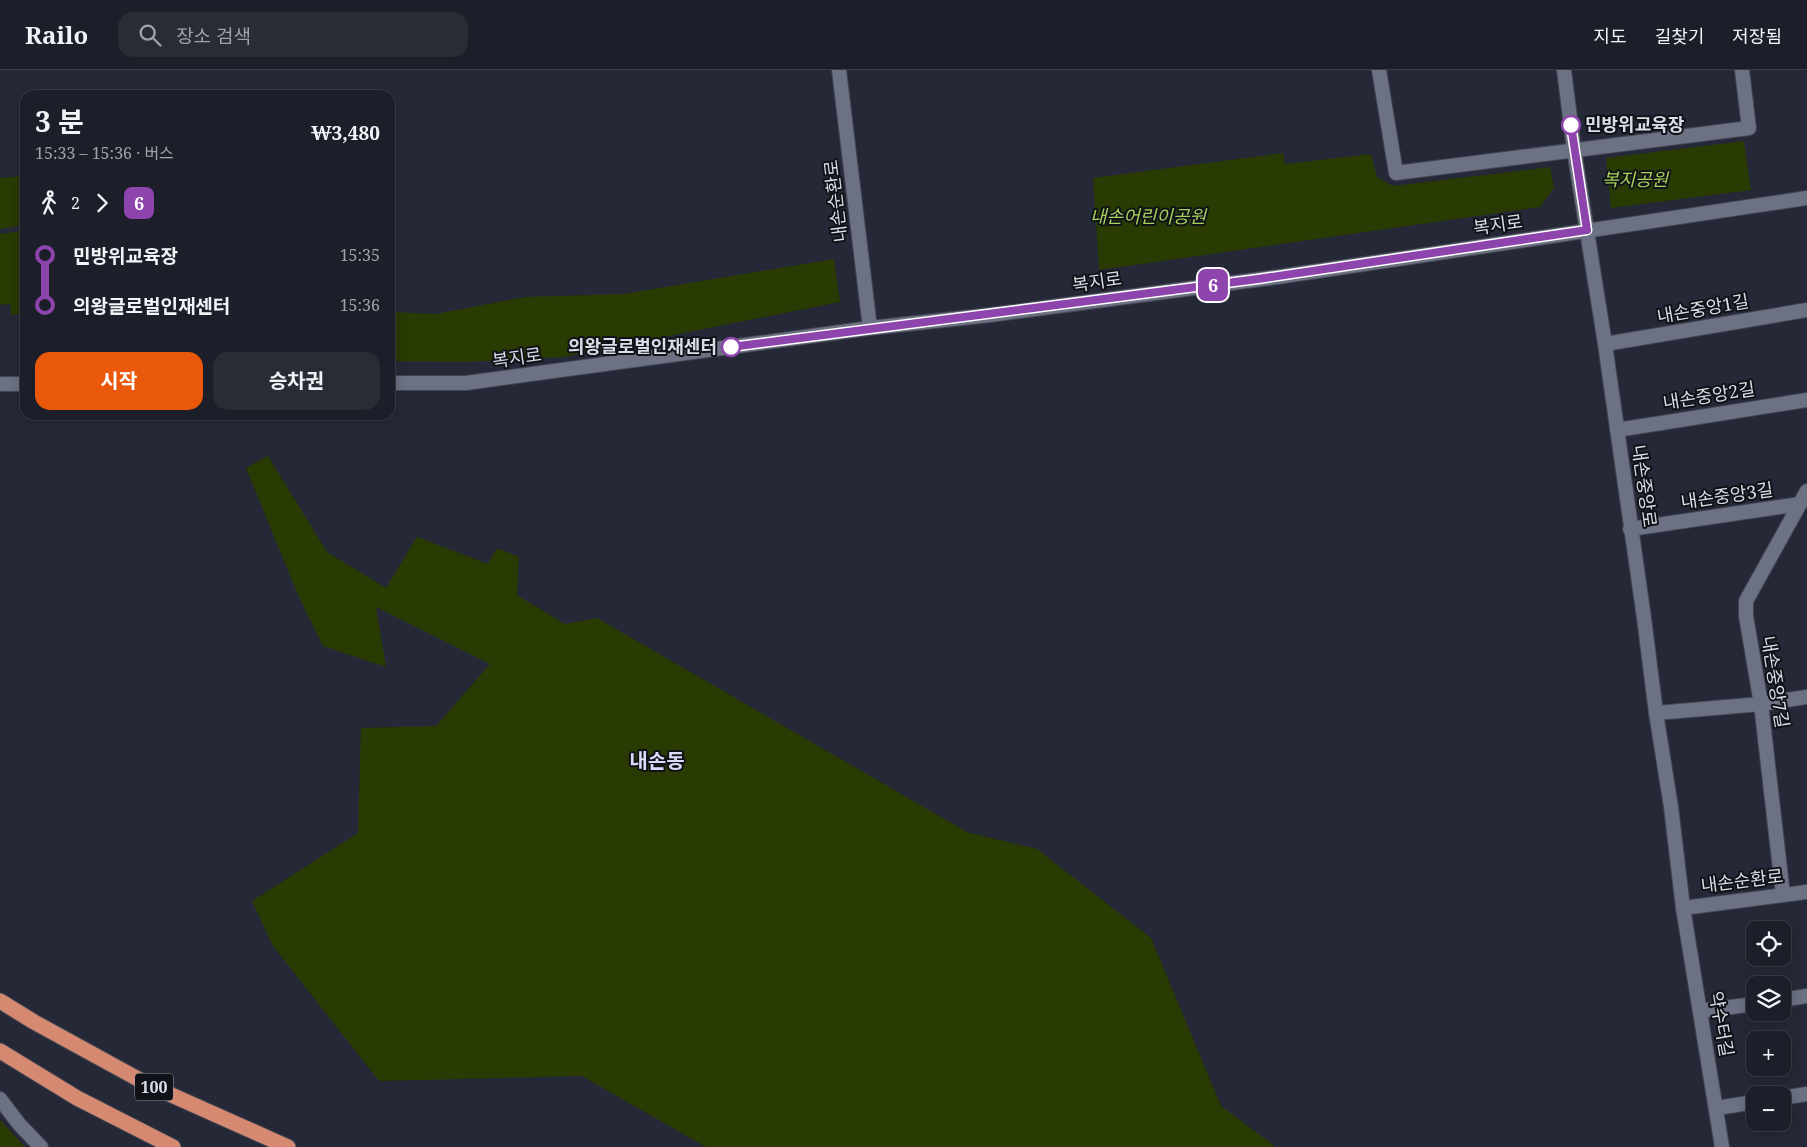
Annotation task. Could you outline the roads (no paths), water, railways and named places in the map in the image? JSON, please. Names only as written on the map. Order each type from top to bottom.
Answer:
[{"type":"highway","points":[[0,992],[34,1022]]},
{"type":"highway","name":"100","points":[[0,1001],[34,1022],[149,1085],[283,1145]]},
{"type":"highway","name":"100","points":[[0,1051],[77,1098],[173,1147]]},
{"type":"street","name":"내손순환로","points":[[839,70],[870,328]]},
{"type":"street","points":[[1379,70],[1396,173],[1749,128],[1742,70]]},
{"type":"street","name":"내손중앙로","points":[[1564,70],[1574,150],[1605,344],[1644,618],[1683,908]]},
{"type":"street","name":"복지로","points":[[395,384],[466,384],[870,328],[1000,314],[1267,278],[1807,198]]},
{"type":"street","name":"내손중앙1길","points":[[1605,344],[1807,310]]},
{"type":"street","points":[[0,384],[20,384]]},
{"type":"street","name":"내손중앙2길","points":[[1617,430],[1807,400]]},
{"type":"street","name":"내손중앙7길","points":[[1783,895],[1761,704],[1746,616],[1746,601],[1807,490]]},
{"type":"street","name":"내손중앙3길","points":[[1630,529],[1800,504]]},
{"type":"street","points":[[1656,713],[1761,704],[1807,697]]},
{"type":"street","name":"내손순환로","points":[[1683,908],[1807,892]]},
{"type":"street","name":"약수터길","points":[[1683,908],[1722,1147]]},
{"type":"street","points":[[1791,999],[1807,996]]},
{"type":"street","points":[[1700,1011],[1746,1005]]},
{"type":"street","points":[[1791,1097],[1807,1094]]},
{"type":"street","points":[[0,1099],[19,1124],[41,1147]]},
{"type":"street","points":[[1717,1108],[1746,1103]]},
{"type":"place","name":"민방위교육장","points":[[1571,125]]},
{"type":"place","name":"의왕글로벌인재센터","points":[[731,347]]},
{"type":"district","name":"내손동","points":[[657,761]]},
{"type":"park label","name":"복지공원","points":[[1635,180]]},
{"type":"park label","name":"내손어린이공원","points":[[1148,217]]}]
